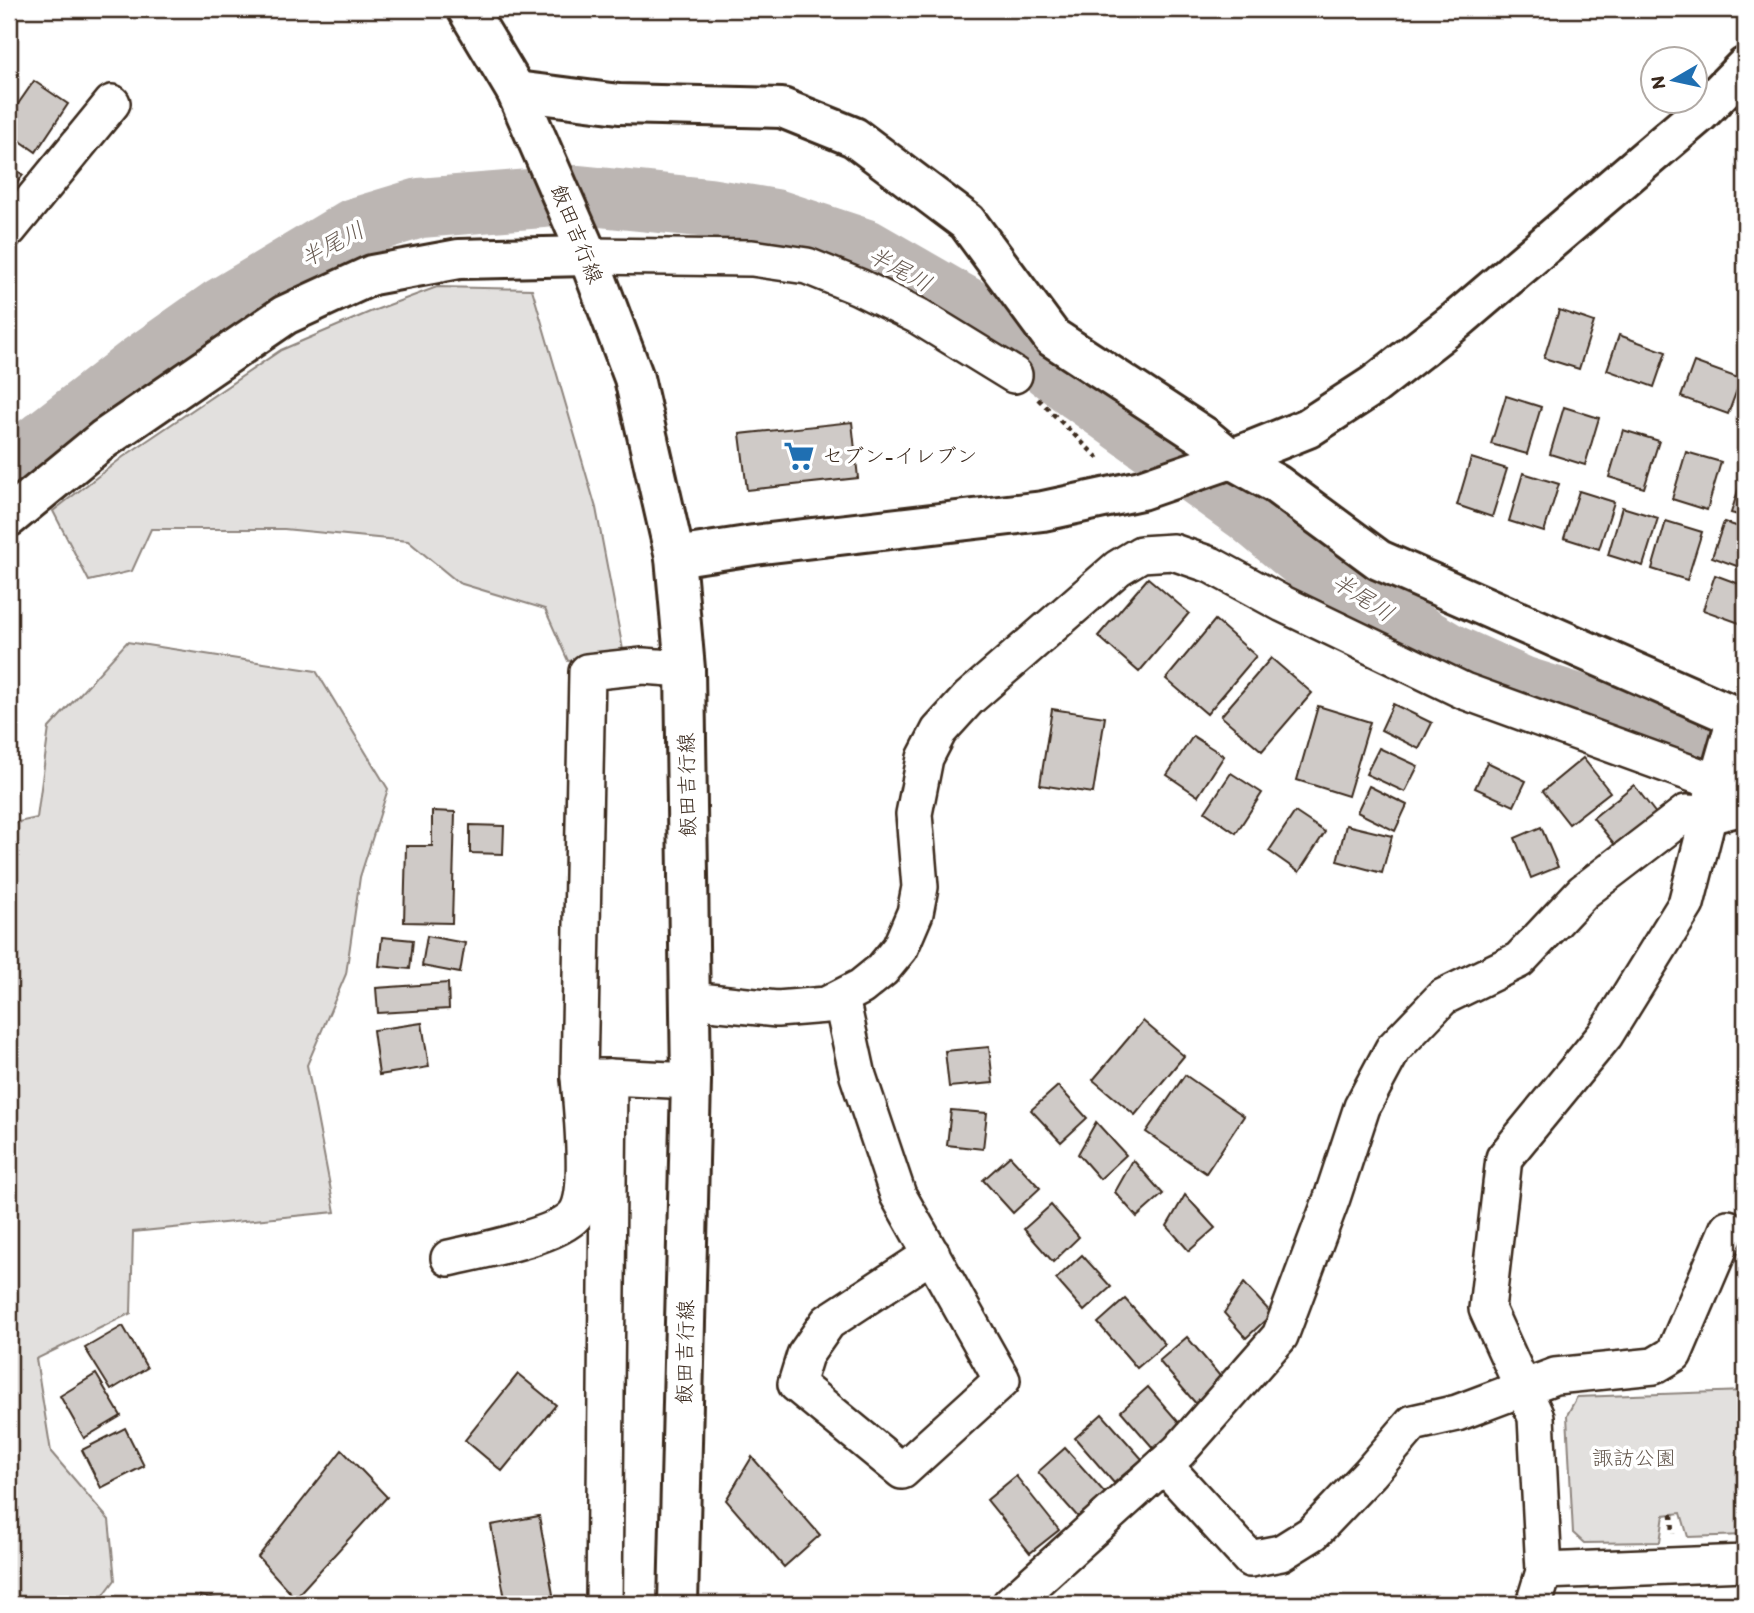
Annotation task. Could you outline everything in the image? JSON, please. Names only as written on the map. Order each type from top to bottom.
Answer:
[{"type":"street","name":"飯田吉行線","points":[[467,9],[516,91],[583,244],[634,378],[676,558],[685,669],[691,1081],[678,1604]]},
{"type":"street","points":[[676,558],[754,545],[1044,511],[1141,490],[1231,459],[1307,428],[1374,385],[1457,320],[1700,113],[1745,67]]},
{"type":"street","points":[[516,91],[619,104],[782,108],[854,137],[967,222],[1052,337],[1203,436],[1231,459],[1276,484],[1379,560],[1741,708],[1724,801],[1686,904],[1605,1035],[1504,1158],[1487,1309],[1536,1417],[1544,1571],[1534,1604]]},
{"type":"street","points":[[9,229],[112,103]]},
{"type":"street","points":[[9,517],[104,439],[285,315],[372,275],[459,259],[583,244],[752,258],[807,266],[859,287],[918,316],[1014,375]]},
{"type":"street","points":[[690,1000],[777,1009],[826,1005],[862,987],[882,970],[900,948],[915,912],[920,887],[914,814],[925,758],[939,731],[978,690],[1118,568],[1140,554],[1173,552],[1211,565],[1283,604],[1464,691],[1724,801]]},
{"type":"street","points":[[604,1604],[587,671],[643,666],[685,669]]},
{"type":"street","points":[[1010,1604],[1179,1451],[1280,1336],[1332,1198],[1362,1107],[1393,1049],[1443,997],[1519,960],[1583,892],[1686,813],[1724,801]]},
{"type":"street","points":[[841,998],[858,1076],[898,1195],[932,1254],[1002,1380],[902,1471],[796,1384],[805,1355],[828,1322],[932,1254]]},
{"type":"street","points":[[594,1077],[691,1081]]},
{"type":"street","points":[[449,1258],[543,1235],[575,1215],[584,1191],[594,1077]]},
{"type":"street","points":[[1164,1465],[1250,1559],[1281,1553],[1313,1533],[1413,1423],[1457,1413],[1555,1376],[1654,1366],[1674,1354],[1728,1228]]},
{"type":"street","points":[[1544,1571],[1745,1563]]},
{"type":"path","points":[[1014,375],[1108,467]]},
{"type":"green space","points":[[437,287],[532,289],[596,508],[624,655],[568,661],[545,609],[459,583],[408,541],[284,529],[151,529],[132,571],[89,581],[53,511],[123,457],[281,350]]},
{"type":"green space","points":[[127,642],[316,671],[388,789],[360,877],[346,974],[307,1065],[335,1212],[133,1232],[131,1313],[36,1359],[51,1452],[109,1520],[115,1580],[97,1604],[9,1604],[9,824],[37,818],[49,728]]},
{"type":"green space","name":"諏訪公園","points":[[1745,1391],[1745,1535],[1688,1537],[1681,1513],[1664,1515],[1660,1542],[1584,1543],[1573,1533],[1567,1415],[1577,1397]]},
{"type":"building","points":[[34,81],[68,104],[36,152],[9,133],[9,117]]},
{"type":"building","points":[[9,164],[23,175],[9,194]]},
{"type":"building","points":[[1559,310],[1594,322],[1579,369],[1544,358]]},
{"type":"building","points":[[1619,335],[1666,352],[1654,387],[1607,370]]},
{"type":"building","points":[[1694,362],[1741,379],[1728,414],[1681,397]]},
{"type":"building","points":[[1506,396],[1541,407],[1527,454],[1491,444]]},
{"type":"building","points":[[1564,407],[1599,418],[1585,465],[1550,454]]},
{"type":"building","name":"セブン-イレブン","points":[[852,422],[858,478],[747,490],[740,434]]},
{"type":"building","points":[[1623,430],[1659,441],[1644,488],[1609,477]]},
{"type":"building","points":[[1686,452],[1721,462],[1707,510],[1672,499]]},
{"type":"building","points":[[1471,458],[1507,469],[1492,517],[1457,505]]},
{"type":"building","points":[[1745,468],[1745,517],[1731,513]]},
{"type":"building","points":[[1523,473],[1559,484],[1544,532],[1509,521]]},
{"type":"building","points":[[1579,491],[1614,502],[1599,549],[1564,538]]},
{"type":"building","points":[[1622,507],[1658,518],[1643,566],[1608,555]]},
{"type":"building","points":[[1666,521],[1702,532],[1687,580],[1652,569]]},
{"type":"building","points":[[1724,522],[1745,529],[1745,569],[1712,557]]},
{"type":"building","points":[[1715,575],[1745,586],[1745,625],[1703,610]]},
{"type":"building","points":[[1148,578],[1189,613],[1139,672],[1098,636]]},
{"type":"building","points":[[1215,620],[1256,656],[1207,714],[1166,679]]},
{"type":"building","points":[[1271,658],[1312,693],[1262,751],[1221,716]]},
{"type":"building","points":[[1393,704],[1432,723],[1419,749],[1381,730]]},
{"type":"building","points":[[1318,706],[1370,722],[1348,796],[1297,780]]},
{"type":"building","points":[[1052,709],[1105,717],[1093,793],[1040,785]]},
{"type":"building","points":[[1193,736],[1224,756],[1198,796],[1167,775]]},
{"type":"building","points":[[1379,748],[1418,766],[1405,792],[1366,774]]},
{"type":"building","points":[[1583,758],[1610,792],[1569,824],[1543,791]]},
{"type":"building","points":[[1487,762],[1526,781],[1514,806],[1475,788]]},
{"type":"building","points":[[1231,773],[1262,793],[1236,833],[1205,812]]},
{"type":"building","points":[[1634,785],[1660,819],[1620,851],[1593,818]]},
{"type":"building","points":[[1369,786],[1407,805],[1395,831],[1357,812]]},
{"type":"building","points":[[432,811],[455,812],[452,923],[404,922],[406,846],[432,846]]},
{"type":"building","points":[[1295,812],[1325,832],[1299,872],[1269,851]]},
{"type":"building","points":[[470,825],[504,826],[503,854],[470,853]]},
{"type":"building","points":[[1346,825],[1392,836],[1382,873],[1337,861]]},
{"type":"building","points":[[1541,827],[1558,867],[1531,878],[1515,838]]},
{"type":"building","points":[[427,936],[465,943],[460,973],[422,966]]},
{"type":"building","points":[[382,937],[413,940],[410,969],[379,966]]},
{"type":"building","points":[[448,983],[449,1009],[378,1013],[376,988]]},
{"type":"building","points":[[1143,1021],[1184,1056],[1135,1115],[1093,1080]]},
{"type":"building","points":[[422,1023],[429,1067],[379,1075],[373,1030]]},
{"type":"building","points":[[989,1047],[993,1083],[949,1087],[945,1051]]},
{"type":"building","points":[[1185,1075],[1244,1116],[1206,1173],[1146,1132]]},
{"type":"building","points":[[1058,1086],[1087,1118],[1061,1142],[1031,1110]]},
{"type":"building","points":[[951,1110],[987,1113],[983,1149],[947,1145]]},
{"type":"building","points":[[1096,1122],[1126,1155],[1100,1179],[1078,1154]]},
{"type":"building","points":[[1010,1156],[1040,1188],[1013,1213],[983,1180]]},
{"type":"building","points":[[1133,1160],[1163,1194],[1137,1217],[1115,1192]]},
{"type":"building","points":[[1185,1195],[1215,1228],[1189,1251],[1167,1226]]},
{"type":"building","points":[[1051,1205],[1079,1237],[1053,1262],[1024,1229]]},
{"type":"building","points":[[1082,1255],[1111,1287],[1084,1311],[1056,1279]]},
{"type":"building","points":[[1244,1283],[1272,1314],[1246,1338],[1224,1313]]},
{"type":"building","points":[[1125,1299],[1165,1344],[1137,1368],[1098,1323]]},
{"type":"building","points":[[123,1326],[147,1368],[111,1390],[85,1348]]},
{"type":"building","points":[[1187,1337],[1225,1382],[1198,1406],[1159,1361]]},
{"type":"building","points":[[96,1374],[121,1416],[84,1438],[60,1396]]},
{"type":"building","points":[[518,1374],[556,1405],[502,1471],[465,1440]]},
{"type":"building","points":[[1148,1387],[1187,1432],[1160,1456],[1121,1411]]},
{"type":"building","points":[[1102,1414],[1142,1459],[1114,1483],[1075,1438]]},
{"type":"building","points":[[125,1428],[144,1466],[101,1488],[82,1450]]},
{"type":"building","points":[[1065,1448],[1105,1493],[1078,1517],[1038,1472]]},
{"type":"building","points":[[342,1450],[387,1497],[295,1598],[258,1557]]},
{"type":"building","points":[[752,1457],[820,1535],[784,1567],[726,1500]]},
{"type":"building","points":[[1016,1476],[1059,1530],[1030,1553],[987,1500]]},
{"type":"building","points":[[539,1516],[554,1600],[506,1604],[491,1525]]},
{"type":"building","points":[[200,1596],[243,1604],[199,1604]]},
{"type":"waterway","name":"半尾川","points":[[9,467],[143,363],[221,308],[354,228],[420,208],[579,195],[709,208],[775,219],[866,249],[977,313],[1249,513],[1303,558],[1377,610],[1451,654],[1522,686],[1655,728],[1745,747]]},
{"type":"place","name":"セブン-イレブン","points":[[799,456]]}]
